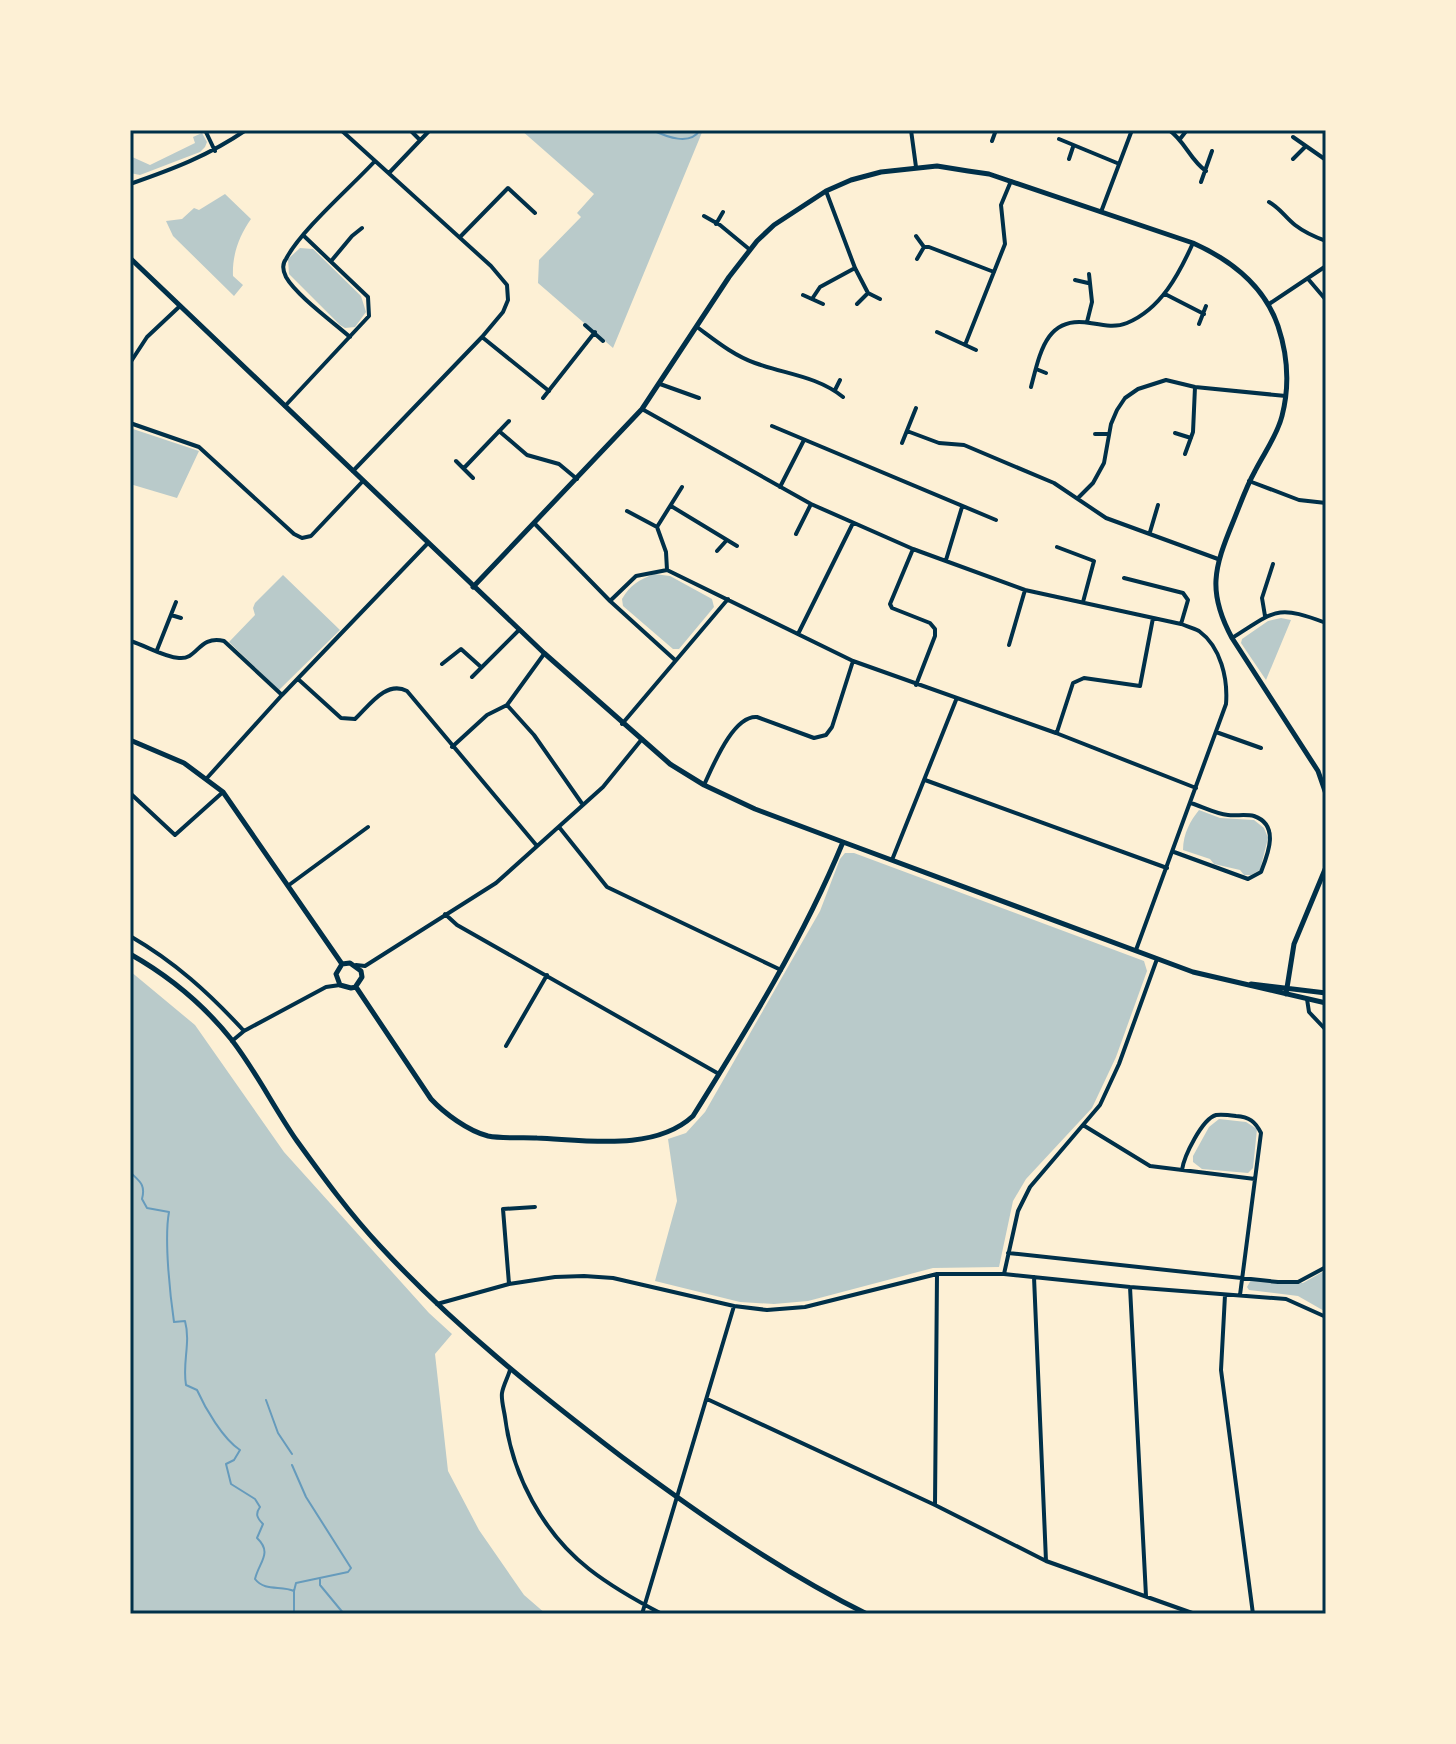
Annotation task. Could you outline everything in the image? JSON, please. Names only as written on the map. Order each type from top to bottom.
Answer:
[{"type":"street","points":[[205,130],[215,151]]},
{"type":"street","points":[[130,184],[158,176],[215,151],[246,130]]},
{"type":"street","points":[[341,130],[491,266],[507,285],[508,300],[503,312],[482,337],[353,471]]},
{"type":"street","points":[[410,130],[420,140]]},
{"type":"street","points":[[389,173],[430,130]]},
{"type":"street","points":[[911,130],[916,167]]},
{"type":"street","points":[[992,141],[996,130]]},
{"type":"street","points":[[1101,212],[1132,130]]},
{"type":"street","points":[[1169,130],[1206,171]]},
{"type":"street","points":[[1180,139],[1187,130]]},
{"type":"street","points":[[1293,137],[1326,160]]},
{"type":"street","points":[[1059,139],[1117,163]]},
{"type":"street","points":[[1069,159],[1073,147]]},
{"type":"street","points":[[1293,159],[1305,147]]},
{"type":"street","points":[[1201,182],[1212,151]]},
{"type":"street","points":[[350,337],[285,275],[283,267],[285,259],[304,236],[375,161]]},
{"type":"street","points":[[473,587],[642,409],[749,249],[774,225],[826,191],[851,180],[916,167],[937,166],[1011,181],[1215,253],[1241,270],[1269,304],[1287,359],[1286,396],[1275,434],[1249,481],[1218,559],[1214,579],[1216,600],[1232,638],[1318,771],[1326,794]]},
{"type":"street","points":[[965,345],[1005,244],[1001,205],[1011,181]]},
{"type":"street","points":[[460,237],[508,188],[535,213]]},
{"type":"street","points":[[826,191],[855,268],[868,293],[880,299]]},
{"type":"street","points":[[1281,209],[1286,201]]},
{"type":"street","points":[[1269,202],[1281,209],[1301,230],[1326,241]]},
{"type":"street","points":[[716,224],[723,212]]},
{"type":"street","points":[[704,216],[749,249]]},
{"type":"street","points":[[332,260],[362,228]]},
{"type":"street","points":[[285,406],[369,316],[368,297],[304,236]]},
{"type":"street","points":[[352,236],[360,242]]},
{"type":"street","points":[[916,236],[924,247]]},
{"type":"street","points":[[1031,387],[1048,339],[1055,329],[1078,320],[1111,326],[1127,323],[1165,294],[1176,281],[1193,243]]},
{"type":"street","points":[[924,247],[994,272]]},
{"type":"street","points":[[917,259],[924,247]]},
{"type":"street","points":[[130,258],[544,653],[670,764],[704,785],[755,809],[1157,959],[1230,982],[1326,993]]},
{"type":"street","points":[[1269,304],[1326,266]]},
{"type":"street","points":[[812,299],[820,287],[855,268]]},
{"type":"street","points":[[1087,322],[1092,302],[1089,274]]},
{"type":"street","points":[[1075,280],[1089,283]]},
{"type":"street","points":[[1309,280],[1326,300]]},
{"type":"street","points":[[857,304],[868,293]]},
{"type":"street","points":[[1165,294],[1204,314]]},
{"type":"street","points":[[803,295],[823,304]]},
{"type":"street","points":[[130,363],[147,337],[180,306]]},
{"type":"street","points":[[1199,324],[1206,306]]},
{"type":"street","points":[[585,325],[603,341]]},
{"type":"street","points":[[697,327],[736,355],[811,379],[843,397]]},
{"type":"street","points":[[543,398],[595,332]]},
{"type":"street","points":[[937,332],[976,350]]},
{"type":"street","points":[[482,337],[549,391]]},
{"type":"street","points":[[1036,369],[1046,373]]},
{"type":"street","points":[[835,390],[840,380]]},
{"type":"street","points":[[1078,498],[1093,483],[1104,463],[1117,410],[1125,398],[1138,389],[1166,380],[1195,387],[1286,396]]},
{"type":"street","points":[[660,384],[699,398]]},
{"type":"street","points":[[1185,454],[1191,438],[1195,387]]},
{"type":"street","points":[[902,443],[916,408]]},
{"type":"street","points":[[642,409],[811,504],[913,549],[1025,590],[1181,624],[1200,632],[1224,669],[1226,704],[1136,950]]},
{"type":"street","points":[[464,468],[509,421]]},
{"type":"street","points":[[130,423],[199,447],[302,538],[311,536],[363,481]]},
{"type":"street","points":[[772,426],[996,520]]},
{"type":"street","points":[[499,431],[527,455],[559,464],[577,479]]},
{"type":"street","points":[[907,431],[939,443],[964,445],[1054,483],[1106,518],[1218,559]]},
{"type":"street","points":[[1175,433],[1191,438]]},
{"type":"street","points":[[1095,434],[1109,434]]},
{"type":"street","points":[[780,487],[804,440]]},
{"type":"street","points":[[456,461],[473,478]]},
{"type":"street","points":[[1249,481],[1299,500],[1326,503]]},
{"type":"street","points":[[657,527],[682,487]]},
{"type":"street","points":[[796,534],[811,504]]},
{"type":"street","points":[[1150,532],[1158,505]]},
{"type":"street","points":[[671,506],[737,546]]},
{"type":"street","points":[[946,560],[962,507]]},
{"type":"street","points":[[627,511],[657,527],[663,537],[667,570]]},
{"type":"street","points":[[534,523],[610,601],[675,660]]},
{"type":"street","points":[[798,634],[853,523]]},
{"type":"street","points":[[717,551],[726,540]]},
{"type":"street","points":[[207,778],[427,544]]},
{"type":"street","points":[[1057,547],[1094,561],[1083,602]]},
{"type":"street","points":[[913,549],[890,604],[898,612],[930,623],[935,629],[916,685]]},
{"type":"street","points":[[1265,616],[1262,608],[1265,584],[1273,564]]},
{"type":"street","points":[[610,601],[636,576],[667,570],[853,661],[1056,733],[1196,788]]},
{"type":"street","points":[[1124,578],[1183,593],[1188,600],[1181,624]]},
{"type":"street","points":[[1258,582],[1265,584]]},
{"type":"street","points":[[1009,645],[1025,590]]},
{"type":"street","points":[[622,724],[728,599]]},
{"type":"street","points":[[157,650],[176,602]]},
{"type":"street","points":[[1232,638],[1265,616],[1282,610],[1298,612],[1326,623]]},
{"type":"street","points":[[171,615],[181,618]]},
{"type":"street","points":[[1056,733],[1073,683],[1084,678],[1140,686],[1153,618]]},
{"type":"street","points":[[472,677],[519,630]]},
{"type":"street","points":[[130,641],[179,658],[190,656],[205,642],[215,639],[224,641],[282,695]]},
{"type":"street","points":[[442,664],[457,650],[464,649],[481,667]]},
{"type":"street","points":[[452,747],[487,715],[507,705],[544,653]]},
{"type":"street","points":[[704,785],[738,724],[748,717],[757,717],[814,738],[826,735],[835,719],[853,661]]},
{"type":"street","points":[[298,679],[341,718],[348,720],[355,719],[390,687],[398,686],[407,691],[537,846]]},
{"type":"street","points":[[892,860],[956,700]]},
{"type":"street","points":[[507,705],[534,735],[584,805]]},
{"type":"street","points":[[1216,732],[1261,748]]},
{"type":"street","points":[[342,964],[365,966],[496,883],[603,787],[642,739]]},
{"type":"street","points":[[131,743],[184,763],[223,792],[342,964]]},
{"type":"street","points":[[925,780],[1167,868]]},
{"type":"street","points":[[130,793],[175,835],[223,792]]},
{"type":"street","points":[[1174,852],[1248,879],[1261,872],[1269,851],[1271,835],[1265,823],[1255,817],[1225,815],[1191,803]]},
{"type":"street","points":[[289,885],[368,827]]},
{"type":"street","points":[[559,827],[607,887],[781,970]]},
{"type":"street","points":[[356,987],[431,1099],[461,1122],[487,1136],[626,1140],[671,1131],[682,1127],[693,1116],[781,970],[843,842]]},
{"type":"street","points":[[1286,990],[1294,944],[1326,867]]},
{"type":"street","points":[[445,914],[457,925],[719,1074]]},
{"type":"street","points":[[130,936],[174,963],[196,981],[244,1031]]},
{"type":"street","points":[[130,954],[190,995],[232,1041],[297,1141],[379,1245],[437,1304],[510,1370],[677,1498],[791,1571],[867,1614]]},
{"type":"street","points":[[1004,1274],[1018,1211],[1030,1187],[1100,1105],[1119,1064],[1157,959]]},
{"type":"street","points":[[326,987],[342,964]]},
{"type":"street","points":[[356,965],[362,977]]},
{"type":"street","points":[[356,987],[365,966]]},
{"type":"street","points":[[336,974],[340,985]]},
{"type":"street","points":[[506,1046],[547,975]]},
{"type":"street","points":[[232,1041],[244,1031],[326,987],[356,987]]},
{"type":"street","points":[[1286,990],[1326,1003]]},
{"type":"street","points":[[1307,999],[1309,1012],[1326,1030]]},
{"type":"street","points":[[1182,1170],[1205,1122],[1219,1114],[1245,1117],[1257,1125],[1261,1133],[1240,1295]]},
{"type":"street","points":[[1083,1125],[1150,1166],[1255,1179]]},
{"type":"street","points":[[509,1284],[503,1209],[535,1207]]},
{"type":"street","points":[[1008,1253],[1298,1282],[1324,1269]]},
{"type":"street","points":[[437,1304],[509,1284],[555,1277],[613,1278],[734,1306],[767,1310],[805,1307],[937,1274],[1004,1274],[1286,1299],[1326,1317]]},
{"type":"street","points":[[935,1505],[937,1274]]},
{"type":"street","points":[[1034,1277],[1046,1561]]},
{"type":"street","points":[[1130,1287],[1146,1596]]},
{"type":"street","points":[[1225,1294],[1221,1370],[1253,1614]]},
{"type":"street","points":[[642,1614],[734,1306]]},
{"type":"street","points":[[510,1370],[502,1392],[508,1436],[516,1465],[537,1508],[569,1550],[588,1568],[662,1614]]},
{"type":"street","points":[[707,1399],[935,1505],[1046,1561],[1195,1614]]},
{"type":"shaded area","points":[[521,130],[703,130],[613,348],[538,283],[539,260],[581,217],[577,213],[594,194]]},
{"type":"shaded area","points":[[202,133],[207,142],[200,152],[140,175],[130,173],[130,156],[150,165],[195,143],[193,137]]},
{"type":"shaded area","points":[[225,194],[251,219],[235,253],[233,276],[243,285],[234,296],[173,236],[166,221],[182,219],[194,208],[199,210]]},
{"type":"shaded area","points":[[300,248],[313,249],[361,296],[366,312],[355,327],[340,325],[289,274],[288,259]]},
{"type":"shaded area","points":[[130,428],[199,451],[177,498],[130,484]]},
{"type":"shaded area","points":[[654,574],[670,576],[712,599],[714,607],[679,649],[673,649],[623,606],[622,599],[628,590]]},
{"type":"shaded area","points":[[283,575],[340,630],[279,690],[229,642],[255,615],[255,603]]},
{"type":"shaded area","points":[[1281,618],[1291,620],[1266,680],[1241,643],[1242,639],[1268,621]]},
{"type":"shaded area","points":[[1199,810],[1220,818],[1254,820],[1264,828],[1268,838],[1260,870],[1244,875],[1240,870],[1214,864],[1210,859],[1183,850],[1188,827]]},
{"type":"shaded area","points":[[845,853],[854,853],[1144,961],[1147,971],[1116,1057],[1092,1108],[1026,1179],[1013,1201],[999,1267],[933,1268],[808,1301],[774,1304],[740,1302],[655,1281],[677,1201],[668,1139],[686,1133],[705,1112],[820,911]]},
{"type":"shaded area","points":[[130,971],[195,1025],[284,1152],[429,1313],[452,1334],[435,1354],[448,1471],[479,1530],[524,1595],[546,1614],[130,1614]]},
{"type":"shaded area","points":[[1219,1119],[1246,1122],[1257,1129],[1253,1168],[1248,1173],[1202,1169],[1193,1162],[1193,1156],[1209,1127]]},
{"type":"shaded area","points":[[1326,1270],[1326,1312],[1298,1296],[1249,1290],[1247,1287],[1251,1280],[1303,1283]]},
{"type":"waterway","points":[[652,130],[684,139],[700,130]]},
{"type":"waterway","points":[[130,1141],[130,1151]]},
{"type":"waterway","points":[[130,1172],[142,1186],[142,1199],[147,1208],[169,1212],[169,1282],[174,1322],[185,1321],[187,1329],[186,1385],[197,1390],[221,1431],[240,1450],[234,1460],[226,1464],[231,1484],[255,1499],[260,1507],[257,1516],[263,1524],[257,1538],[264,1548],[264,1558],[255,1579],[263,1586],[294,1591],[294,1614]]},
{"type":"waterway","points":[[266,1400],[278,1433],[292,1454]]},
{"type":"waterway","points":[[292,1465],[306,1497],[351,1568],[348,1572],[296,1583],[294,1591]]},
{"type":"waterway","points":[[320,1579],[320,1585],[344,1614]]}]
